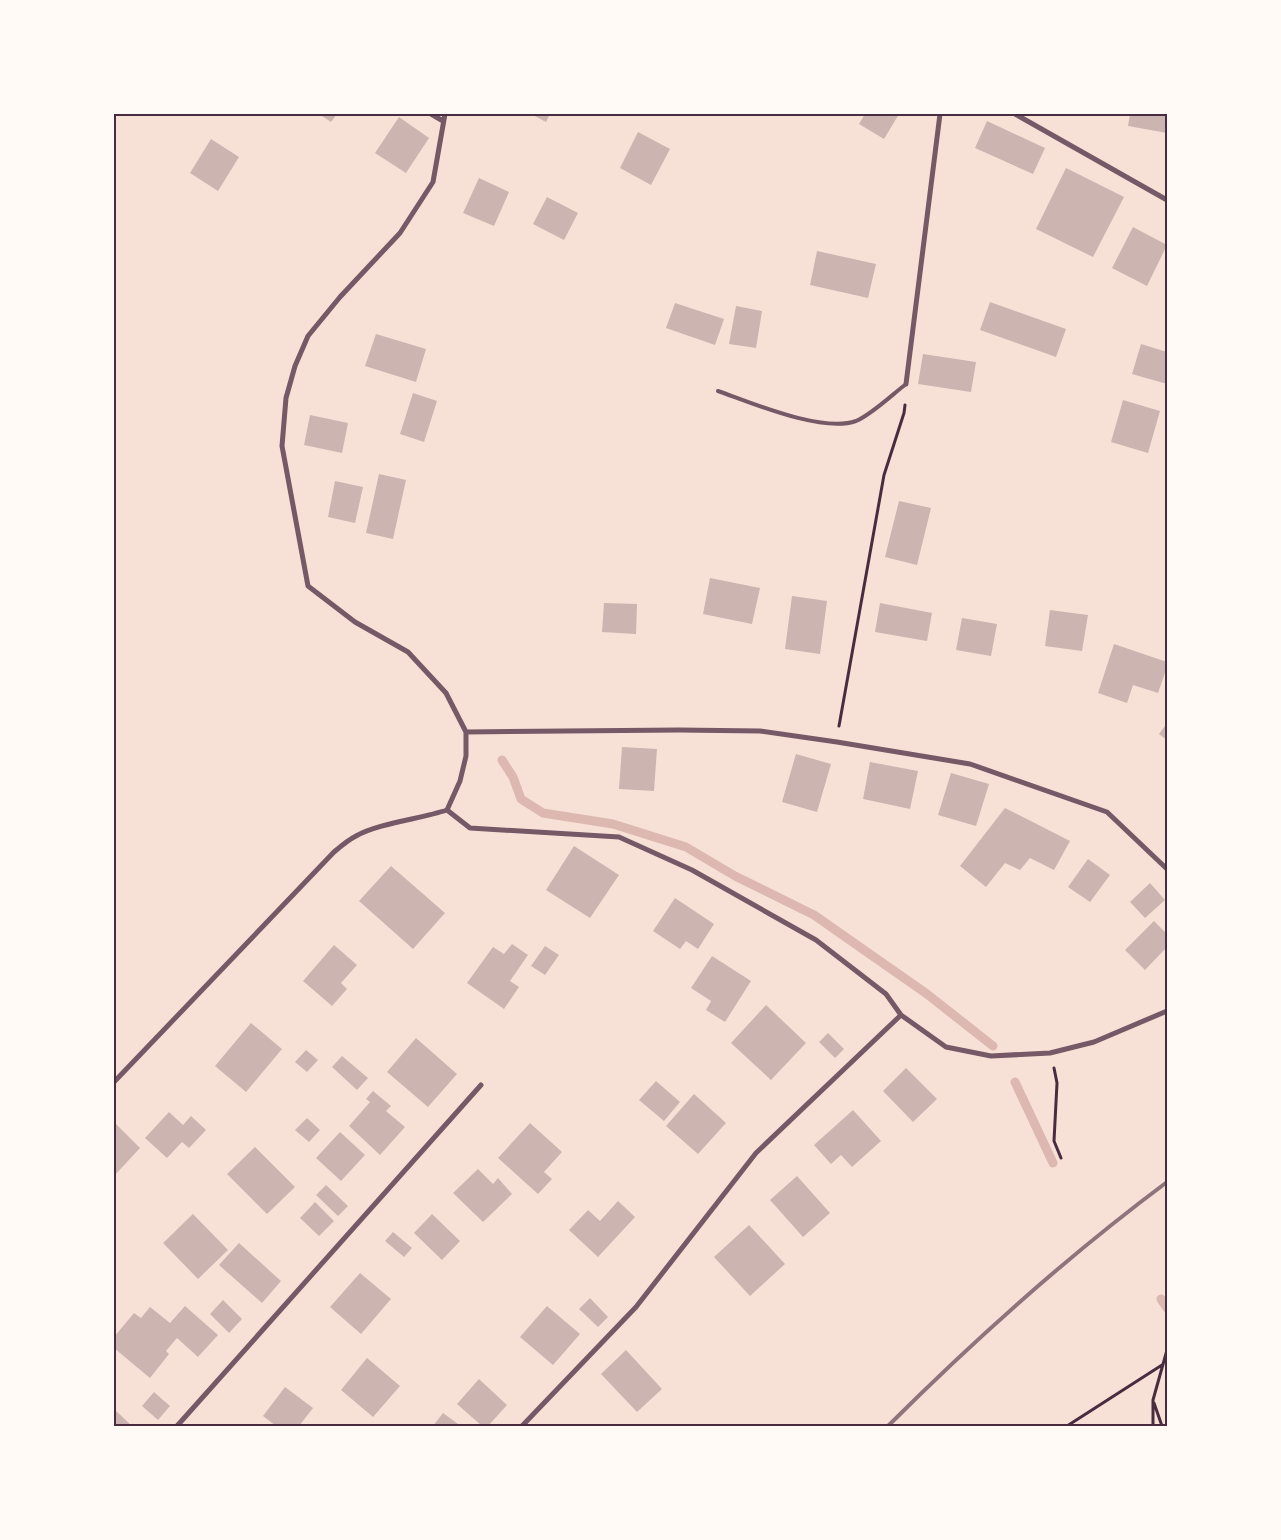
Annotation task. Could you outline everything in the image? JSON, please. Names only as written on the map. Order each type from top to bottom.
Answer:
[{"type":"street","points":[[431,114],[444,121]]},
{"type":"street","points":[[114,1082],[334,852],[357,835],[447,810],[460,781],[466,756],[466,732],[446,693],[408,652],[356,622],[308,586],[282,446],[286,398],[295,366],[308,336],[340,297],[400,233],[433,182],[446,114]]},
{"type":"street","points":[[906,384],[940,114]]},
{"type":"street","points":[[1015,114],[1167,200]]},
{"type":"street","points":[[466,732],[760,731],[970,764],[1107,812],[1167,869]]},
{"type":"street","points":[[447,810],[470,828],[619,837],[692,870],[816,940],[886,994],[901,1015],[946,1046],[991,1056],[1050,1053],[1094,1042],[1167,1011]]},
{"type":"street","points":[[522,1426],[636,1307],[756,1153],[901,1015]]},
{"type":"street","points":[[178,1426],[481,1085]]},
{"type":"lane","points":[[718,391],[789,415],[833,424],[856,420],[877,407],[906,384]]},
{"type":"path","points":[[836,742],[884,475],[904,413],[906,384]]},
{"type":"path","points":[[1050,1053],[1057,1083],[1054,1141],[1061,1158]]},
{"type":"path","points":[[1153,1426],[1153,1400],[1167,1350]]},
{"type":"path","points":[[1067,1426],[1162,1365]]},
{"type":"path","points":[[1153,1400],[1162,1426]]},
{"type":"building","points":[[319,114],[337,114],[331,122]]},
{"type":"building","points":[[531,114],[550,114],[546,122]]},
{"type":"building","points":[[865,114],[899,114],[884,139],[859,124]]},
{"type":"building","points":[[1130,114],[1167,114],[1167,133],[1128,126]]},
{"type":"building","points":[[399,117],[429,138],[406,173],[375,153]]},
{"type":"building","points":[[987,121],[1045,148],[1033,174],[975,148]]},
{"type":"building","points":[[638,132],[670,149],[651,185],[620,168]]},
{"type":"building","points":[[211,139],[239,157],[218,191],[190,173]]},
{"type":"building","points":[[1066,168],[1124,197],[1093,257],[1036,229]]},
{"type":"building","points":[[479,178],[509,192],[494,226],[463,213]]},
{"type":"building","points":[[547,197],[578,213],[564,240],[533,224]]},
{"type":"building","points":[[1133,227],[1167,245],[1147,286],[1112,268]]},
{"type":"building","points":[[817,251],[876,264],[868,298],[810,285]]},
{"type":"building","points":[[990,302],[1066,329],[1056,357],[980,330]]},
{"type":"building","points":[[675,303],[724,319],[715,345],[666,328]]},
{"type":"building","points":[[736,306],[762,311],[756,348],[729,344]]},
{"type":"building","points":[[376,334],[426,349],[416,382],[365,366]]},
{"type":"building","points":[[1141,344],[1167,352],[1167,384],[1132,374]]},
{"type":"building","points":[[923,354],[976,362],[971,392],[918,384]]},
{"type":"building","points":[[413,393],[437,401],[424,442],[400,434]]},
{"type":"building","points":[[1123,400],[1160,411],[1148,453],[1111,442]]},
{"type":"building","points":[[310,415],[348,423],[342,453],[304,445]]},
{"type":"building","points":[[379,474],[406,480],[393,539],[366,533]]},
{"type":"building","points":[[335,481],[363,487],[355,523],[328,517]]},
{"type":"building","points":[[899,501],[931,508],[917,565],[885,557]]},
{"type":"building","points":[[710,578],[760,588],[752,624],[703,614]]},
{"type":"building","points":[[792,596],[827,601],[820,654],[785,649]]},
{"type":"building","points":[[604,603],[637,604],[636,634],[602,632]]},
{"type":"building","points":[[880,603],[932,613],[927,641],[875,632]]},
{"type":"building","points":[[1050,610],[1088,615],[1082,651],[1045,646]]},
{"type":"building","points":[[962,618],[997,624],[991,656],[956,650]]},
{"type":"building","points":[[1114,644],[1167,662],[1158,693],[1133,685],[1127,703],[1098,693]]},
{"type":"building","points":[[1167,723],[1167,740],[1159,734]]},
{"type":"building","points":[[622,747],[657,749],[654,791],[619,789]]},
{"type":"building","points":[[796,754],[831,764],[817,812],[782,802]]},
{"type":"building","points":[[870,762],[918,771],[910,809],[863,799]]},
{"type":"building","points":[[951,773],[989,784],[976,826],[938,815]]},
{"type":"building","points":[[1005,808],[1070,841],[1054,870],[1030,858],[1020,870],[1005,863],[986,887],[960,866]]},
{"type":"building","points":[[574,846],[619,875],[590,918],[546,890]]},
{"type":"building","points":[[1088,859],[1110,875],[1090,902],[1068,887]]},
{"type":"building","points":[[391,866],[445,913],[413,949],[359,901]]},
{"type":"building","points":[[1150,883],[1165,900],[1145,918],[1130,902]]},
{"type":"building","points":[[675,898],[714,924],[698,949],[686,941],[680,949],[653,931]]},
{"type":"building","points":[[1154,921],[1167,934],[1167,947],[1145,970],[1125,950]]},
{"type":"building","points":[[512,944],[528,955],[510,981],[519,987],[504,1009],[467,983],[493,947],[504,954]]},
{"type":"building","points":[[334,945],[357,965],[341,983],[347,989],[332,1006],[303,981]]},
{"type":"building","points":[[545,946],[559,955],[545,975],[531,966]]},
{"type":"building","points":[[712,956],[751,981],[725,1022],[706,1010],[711,1001],[691,988]]},
{"type":"building","points":[[766,1005],[806,1043],[771,1080],[731,1043]]},
{"type":"building","points":[[251,1023],[282,1049],[246,1092],[215,1066]]},
{"type":"building","points":[[828,1033],[844,1049],[835,1058],[819,1042]]},
{"type":"building","points":[[416,1038],[457,1074],[428,1107],[387,1072]]},
{"type":"building","points":[[306,1050],[318,1060],[307,1072],[295,1062]]},
{"type":"building","points":[[342,1056],[368,1078],[357,1090],[332,1067]]},
{"type":"building","points":[[906,1068],[937,1099],[913,1122],[883,1091]]},
{"type":"building","points":[[656,1081],[680,1102],[664,1121],[639,1100]]},
{"type":"building","points":[[373,1091],[391,1106],[386,1111],[405,1127],[380,1155],[349,1126],[370,1102],[366,1099]]},
{"type":"building","points":[[694,1094],[726,1123],[698,1154],[666,1126]]},
{"type":"building","points":[[853,1110],[881,1141],[852,1167],[841,1155],[831,1164],[814,1145]]},
{"type":"building","points":[[169,1112],[183,1125],[191,1116],[206,1130],[189,1148],[182,1142],[167,1158],[145,1138]]},
{"type":"building","points":[[307,1118],[320,1130],[309,1142],[295,1130]]},
{"type":"building","points":[[530,1123],[562,1152],[544,1172],[552,1179],[538,1194],[498,1158]]},
{"type":"building","points":[[114,1124],[140,1148],[114,1176]]},
{"type":"building","points":[[340,1132],[365,1155],[341,1181],[316,1158]]},
{"type":"building","points":[[255,1147],[295,1187],[267,1214],[227,1174]]},
{"type":"building","points":[[478,1169],[493,1184],[498,1178],[512,1194],[483,1222],[453,1193]]},
{"type":"building","points":[[797,1176],[830,1213],[803,1237],[770,1200]]},
{"type":"building","points":[[326,1185],[348,1206],[338,1216],[316,1195]]},
{"type":"building","points":[[618,1201],[635,1217],[598,1257],[569,1230],[588,1210],[600,1221]]},
{"type":"building","points":[[315,1202],[334,1221],[319,1236],[300,1218]]},
{"type":"building","points":[[193,1214],[228,1250],[198,1279],[163,1243]]},
{"type":"building","points":[[432,1214],[460,1241],[442,1260],[414,1233]]},
{"type":"building","points":[[749,1225],[785,1264],[750,1296],[714,1257]]},
{"type":"building","points":[[393,1232],[412,1248],[404,1257],[385,1241]]},
{"type":"building","points":[[239,1243],[281,1281],[262,1303],[219,1265]]},
{"type":"building","points":[[360,1273],[391,1299],[361,1334],[330,1307]]},
{"type":"building","points":[[590,1298],[608,1317],[598,1327],[579,1309]]},
{"type":"building","points":[[223,1300],[242,1319],[229,1333],[210,1314]]},
{"type":"building","points":[[185,1306],[218,1335],[198,1357],[177,1338],[166,1351],[169,1354],[150,1378],[114,1348],[114,1337],[134,1313],[141,1318],[150,1307],[170,1323]]},
{"type":"building","points":[[547,1306],[580,1334],[553,1365],[520,1337]]},
{"type":"building","points":[[626,1350],[662,1389],[637,1412],[601,1374]]},
{"type":"building","points":[[367,1358],[400,1386],[373,1417],[341,1390]]},
{"type":"building","points":[[479,1379],[507,1405],[488,1426],[482,1426],[457,1404]]},
{"type":"building","points":[[285,1387],[313,1408],[299,1426],[276,1426],[263,1416]]},
{"type":"building","points":[[154,1392],[170,1406],[158,1420],[142,1406]]},
{"type":"building","points":[[114,1409],[132,1426],[114,1426]]},
{"type":"building","points":[[443,1413],[461,1426],[433,1426]]},
{"type":"waterway","points":[[502,760],[513,777],[521,799],[543,813],[613,824],[686,847],[735,876],[814,915],[927,994],[993,1046]]},
{"type":"waterway","points":[[1015,1082],[1053,1163]]},
{"type":"waterway","points":[[1161,1299],[1167,1308]]},
{"type":"railway","points":[[888,1426],[1023,1299],[1094,1239],[1167,1182]]}]
